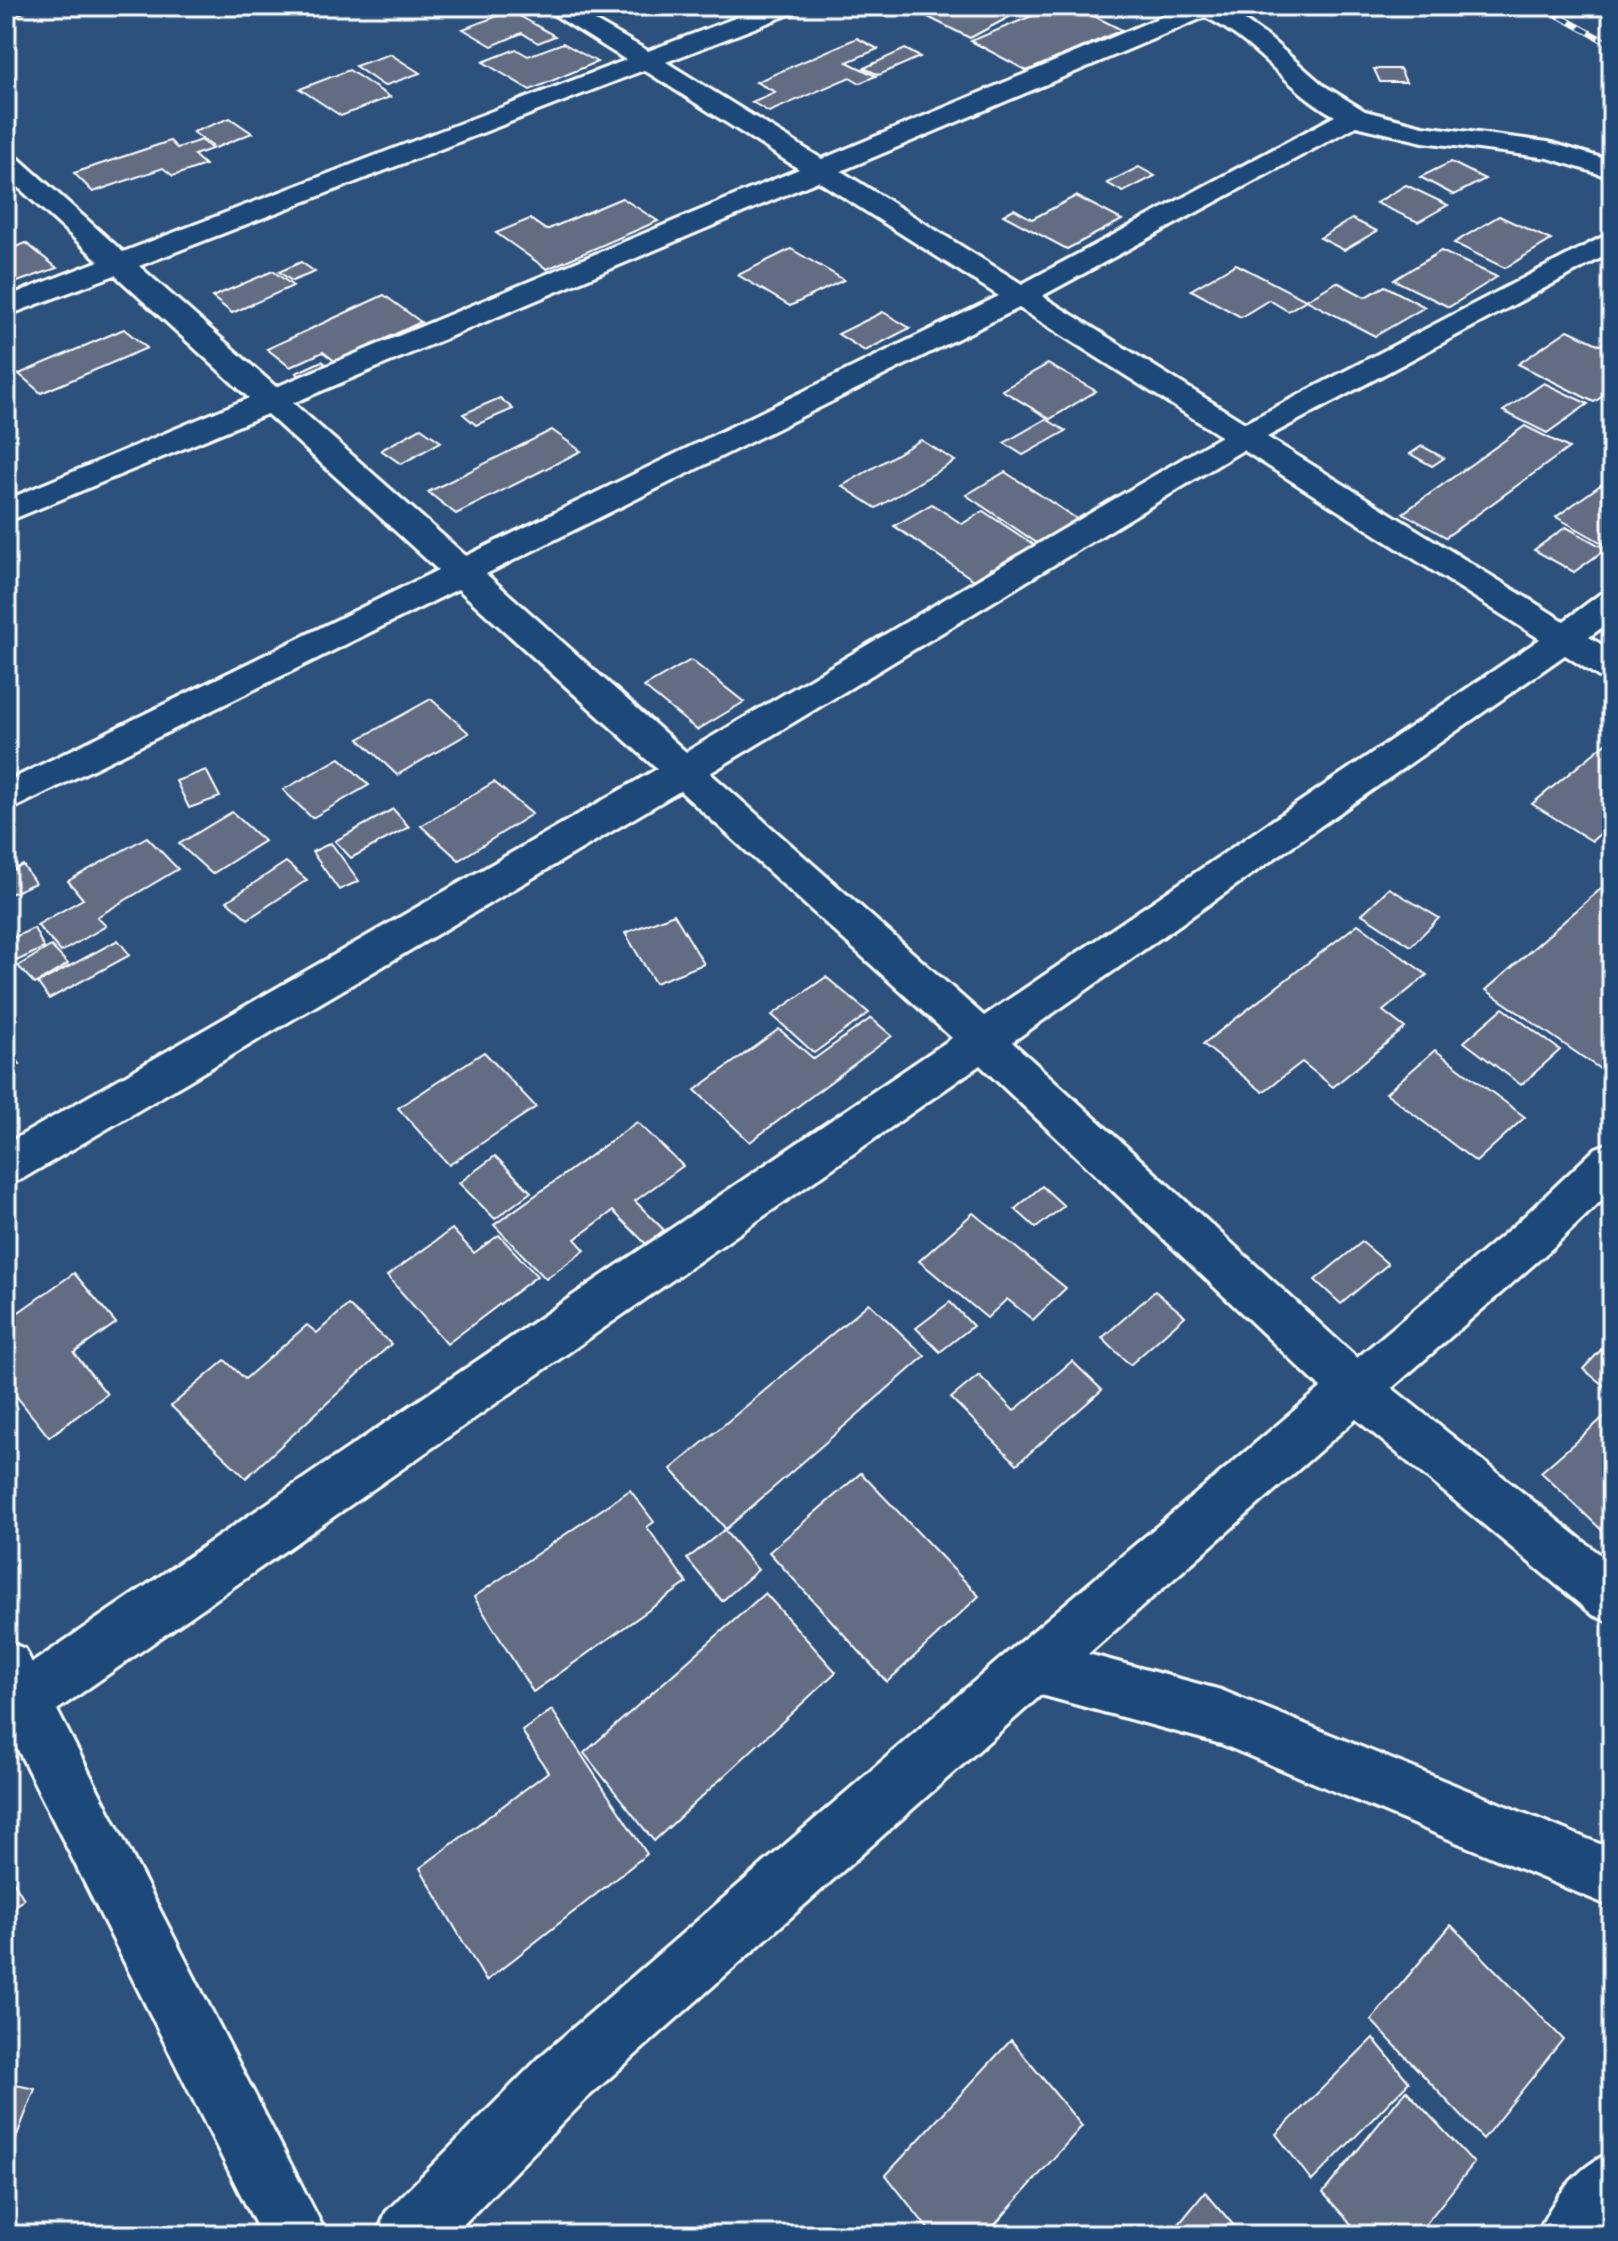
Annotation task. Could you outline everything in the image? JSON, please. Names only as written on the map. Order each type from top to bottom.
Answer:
[{"type":"street","points":[[6,9],[13,6]]},
{"type":"street","points":[[552,6],[650,63],[1241,438],[1612,668]]},
{"type":"street","points":[[6,307],[650,63],[789,6]]},
{"type":"street","points":[[6,512],[1203,7],[1250,37],[1313,90],[1355,116],[1411,130],[1551,150],[1612,170]]},
{"type":"street","points":[[6,798],[1019,297],[1355,116]]},
{"type":"street","points":[[6,162],[982,1040],[1356,1389],[1612,1597]]},
{"type":"street","points":[[6,1166],[684,771],[1241,438],[1612,241]]},
{"type":"street","points":[[295,2235],[12,1694],[982,1040],[1564,639],[1612,602]]},
{"type":"street","points":[[409,2235],[565,2076],[1033,1666],[1533,1237],[1612,1161]]},
{"type":"street","points":[[1033,1666],[1221,1717],[1612,1878]]},
{"type":"street","points":[[1569,2235],[1612,2183]]},
{"type":"building","points":[[937,6],[989,6],[1011,16],[970,38],[920,13]]},
{"type":"building","points":[[1056,6],[1074,6],[1122,30],[1027,71],[971,41]]},
{"type":"building","points":[[511,11],[555,36],[538,43],[522,33],[492,46],[463,29]]},
{"type":"building","points":[[857,38],[878,49],[847,62],[876,76],[860,83],[850,77],[769,112],[752,102],[775,92],[756,82]]},
{"type":"building","points":[[563,43],[597,62],[530,90],[483,62],[516,49],[528,56]]},
{"type":"building","points":[[905,49],[920,57],[879,75],[864,68]]},
{"type":"building","points":[[390,54],[420,73],[384,86],[355,66]]},
{"type":"building","points":[[1374,69],[1400,69],[1406,82],[1380,82]]},
{"type":"building","points":[[349,70],[390,97],[341,116],[300,89]]},
{"type":"building","points":[[230,118],[252,133],[215,148],[193,132]]},
{"type":"building","points":[[201,140],[212,149],[194,155],[205,165],[173,176],[163,168],[93,192],[74,173],[170,141],[177,148]]},
{"type":"building","points":[[1451,162],[1485,179],[1454,195],[1420,177]]},
{"type":"building","points":[[1139,167],[1155,176],[1123,192],[1107,183]]},
{"type":"building","points":[[1406,185],[1448,205],[1418,222],[1376,203]]},
{"type":"building","points":[[1076,196],[1122,220],[1067,249],[1003,215],[1014,209],[1032,219]]},
{"type":"building","points":[[622,198],[658,221],[547,269],[496,233],[530,219],[546,230]]},
{"type":"building","points":[[1499,216],[1551,240],[1505,268],[1454,243]]},
{"type":"building","points":[[1352,219],[1377,231],[1344,250],[1320,238]]},
{"type":"building","points":[[26,243],[57,268],[6,286],[6,251]]},
{"type":"building","points":[[791,249],[844,280],[790,306],[738,275]]},
{"type":"building","points":[[1441,251],[1497,277],[1449,307],[1394,280]]},
{"type":"building","points":[[301,262],[315,272],[292,281],[279,272]]},
{"type":"building","points":[[1236,264],[1306,300],[1288,311],[1269,300],[1241,317],[1191,290]]},
{"type":"building","points":[[273,271],[293,286],[232,313],[212,297]]},
{"type":"building","points":[[1337,282],[1365,297],[1385,286],[1425,307],[1375,336],[1306,300]]},
{"type":"building","points":[[384,295],[421,322],[336,362],[323,352],[290,367],[267,349]]},
{"type":"building","points":[[883,312],[910,328],[865,351],[838,334]]},
{"type":"building","points":[[124,329],[147,348],[41,393],[19,374]]},
{"type":"building","points":[[1568,330],[1600,345],[1604,342],[1612,346],[1612,390],[1594,402],[1518,364]]},
{"type":"building","points":[[322,361],[336,372],[310,384],[296,373]]},
{"type":"building","points":[[1048,364],[1096,391],[1050,419],[1002,390]]},
{"type":"building","points":[[1544,383],[1588,404],[1547,433],[1503,411]]},
{"type":"building","points":[[500,398],[513,409],[476,425],[463,414]]},
{"type":"building","points":[[1046,419],[1066,431],[1023,455],[1004,443]]},
{"type":"building","points":[[1525,426],[1569,448],[1446,537],[1403,513]]},
{"type":"building","points":[[421,428],[441,442],[401,464],[381,450]]},
{"type":"building","points":[[552,430],[581,451],[456,514],[428,492]]},
{"type":"building","points":[[921,440],[955,461],[876,508],[842,486]]},
{"type":"building","points":[[1422,446],[1444,458],[1432,466],[1410,454]]},
{"type":"building","points":[[1005,472],[1080,521],[1040,545],[966,495]]},
{"type":"building","points":[[1609,479],[1612,481],[1612,541],[1606,545],[1556,517]]},
{"type":"building","points":[[932,504],[962,524],[983,511],[1039,548],[1000,573],[992,568],[974,580],[894,526]]},
{"type":"building","points":[[1566,527],[1606,549],[1574,572],[1534,550]]},
{"type":"building","points":[[691,660],[744,702],[697,730],[644,687]]},
{"type":"building","points":[[431,699],[469,733],[397,775],[359,739]]},
{"type":"building","points":[[1611,739],[1612,823],[1592,841],[1532,804]]},
{"type":"building","points":[[340,758],[369,785],[312,818],[283,790]]},
{"type":"building","points":[[206,770],[220,797],[189,808],[176,781]]},
{"type":"building","points":[[494,782],[532,814],[459,860],[421,826]]},
{"type":"building","points":[[393,809],[409,827],[351,858],[335,841]]},
{"type":"building","points":[[232,812],[264,841],[212,874],[179,844]]},
{"type":"building","points":[[147,837],[178,869],[97,917],[106,926],[61,952],[37,925],[83,899],[68,881]]},
{"type":"building","points":[[331,843],[359,881],[339,890],[312,852]]},
{"type":"building","points":[[286,862],[307,880],[248,919],[227,901]]},
{"type":"building","points":[[23,865],[35,883],[6,896],[6,873]]},
{"type":"building","points":[[1612,879],[1612,1057],[1600,1069],[1486,990]]},
{"type":"building","points":[[1389,888],[1439,918],[1411,946],[1362,914]]},
{"type":"building","points":[[674,914],[704,964],[655,983],[625,933]]},
{"type":"building","points":[[1358,924],[1427,975],[1383,1011],[1405,1028],[1333,1087],[1302,1062],[1263,1092],[1203,1044]]},
{"type":"building","points":[[34,928],[44,948],[10,964],[6,941]]},
{"type":"building","points":[[118,940],[130,955],[49,999],[38,983]]},
{"type":"building","points":[[51,946],[68,964],[35,984],[18,966]]},
{"type":"building","points":[[826,977],[869,1013],[814,1053],[772,1015]]},
{"type":"building","points":[[1503,1008],[1560,1050],[1521,1085],[1464,1042]]},
{"type":"building","points":[[871,1018],[892,1036],[750,1142],[695,1090],[779,1029],[814,1059]]},
{"type":"building","points":[[6,1046],[20,1064],[6,1072]]},
{"type":"building","points":[[1435,1050],[1525,1117],[1476,1162],[1386,1093]]},
{"type":"building","points":[[484,1052],[536,1107],[449,1165],[398,1108]]},
{"type":"building","points":[[637,1122],[683,1166],[635,1201],[664,1230],[646,1244],[613,1211],[575,1239],[585,1250],[546,1279],[494,1225]]},
{"type":"building","points":[[495,1156],[531,1192],[495,1219],[459,1183]]},
{"type":"building","points":[[1042,1186],[1064,1206],[1036,1228],[1015,1209]]},
{"type":"building","points":[[973,1213],[1066,1288],[1033,1320],[1007,1299],[987,1318],[919,1261]]},
{"type":"building","points":[[452,1229],[474,1253],[499,1235],[537,1276],[447,1344],[387,1276]]},
{"type":"building","points":[[1362,1242],[1388,1264],[1341,1304],[1315,1280]]},
{"type":"building","points":[[74,1273],[116,1323],[74,1353],[107,1394],[49,1437],[6,1383],[6,1321]]},
{"type":"building","points":[[1155,1291],[1185,1316],[1130,1365],[1102,1338]]},
{"type":"building","points":[[950,1302],[973,1326],[940,1352],[916,1328]]},
{"type":"building","points":[[869,1303],[925,1356],[726,1529],[671,1469]]},
{"type":"building","points":[[348,1305],[391,1344],[246,1478],[171,1406],[225,1360],[245,1379],[307,1325],[317,1333]]},
{"type":"building","points":[[1612,1338],[1612,1392],[1583,1369]]},
{"type":"building","points":[[1072,1361],[1102,1390],[1017,1464],[951,1398],[979,1375],[1014,1411]]},
{"type":"building","points":[[1612,1410],[1612,1540],[1541,1472]]},
{"type":"building","points":[[861,1473],[979,1596],[887,1682],[769,1552]]},
{"type":"building","points":[[630,1490],[654,1522],[647,1527],[687,1583],[533,1692],[474,1597]]},
{"type":"building","points":[[724,1530],[758,1570],[722,1601],[687,1559]]},
{"type":"building","points":[[765,1593],[836,1672],[654,1841],[584,1753]]},
{"type":"building","points":[[552,1710],[647,1854],[486,1981],[420,1868],[548,1772],[522,1731]]},
{"type":"building","points":[[6,1869],[24,1899],[6,1913]]},
{"type":"building","points":[[1451,1925],[1563,2039],[1483,2139],[1371,2020]]},
{"type":"building","points":[[1373,2038],[1409,2082],[1312,2181],[1276,2134]]},
{"type":"building","points":[[1011,2040],[1082,2126],[986,2235],[933,2235],[886,2175]]},
{"type":"building","points":[[6,2083],[35,2089],[6,2164]]},
{"type":"building","points":[[1406,2090],[1474,2163],[1417,2235],[1361,2235],[1323,2193]]},
{"type":"building","points":[[1205,2192],[1242,2235],[1170,2235]]},
{"type":"railway","points":[[1541,6],[1612,45]]}]
